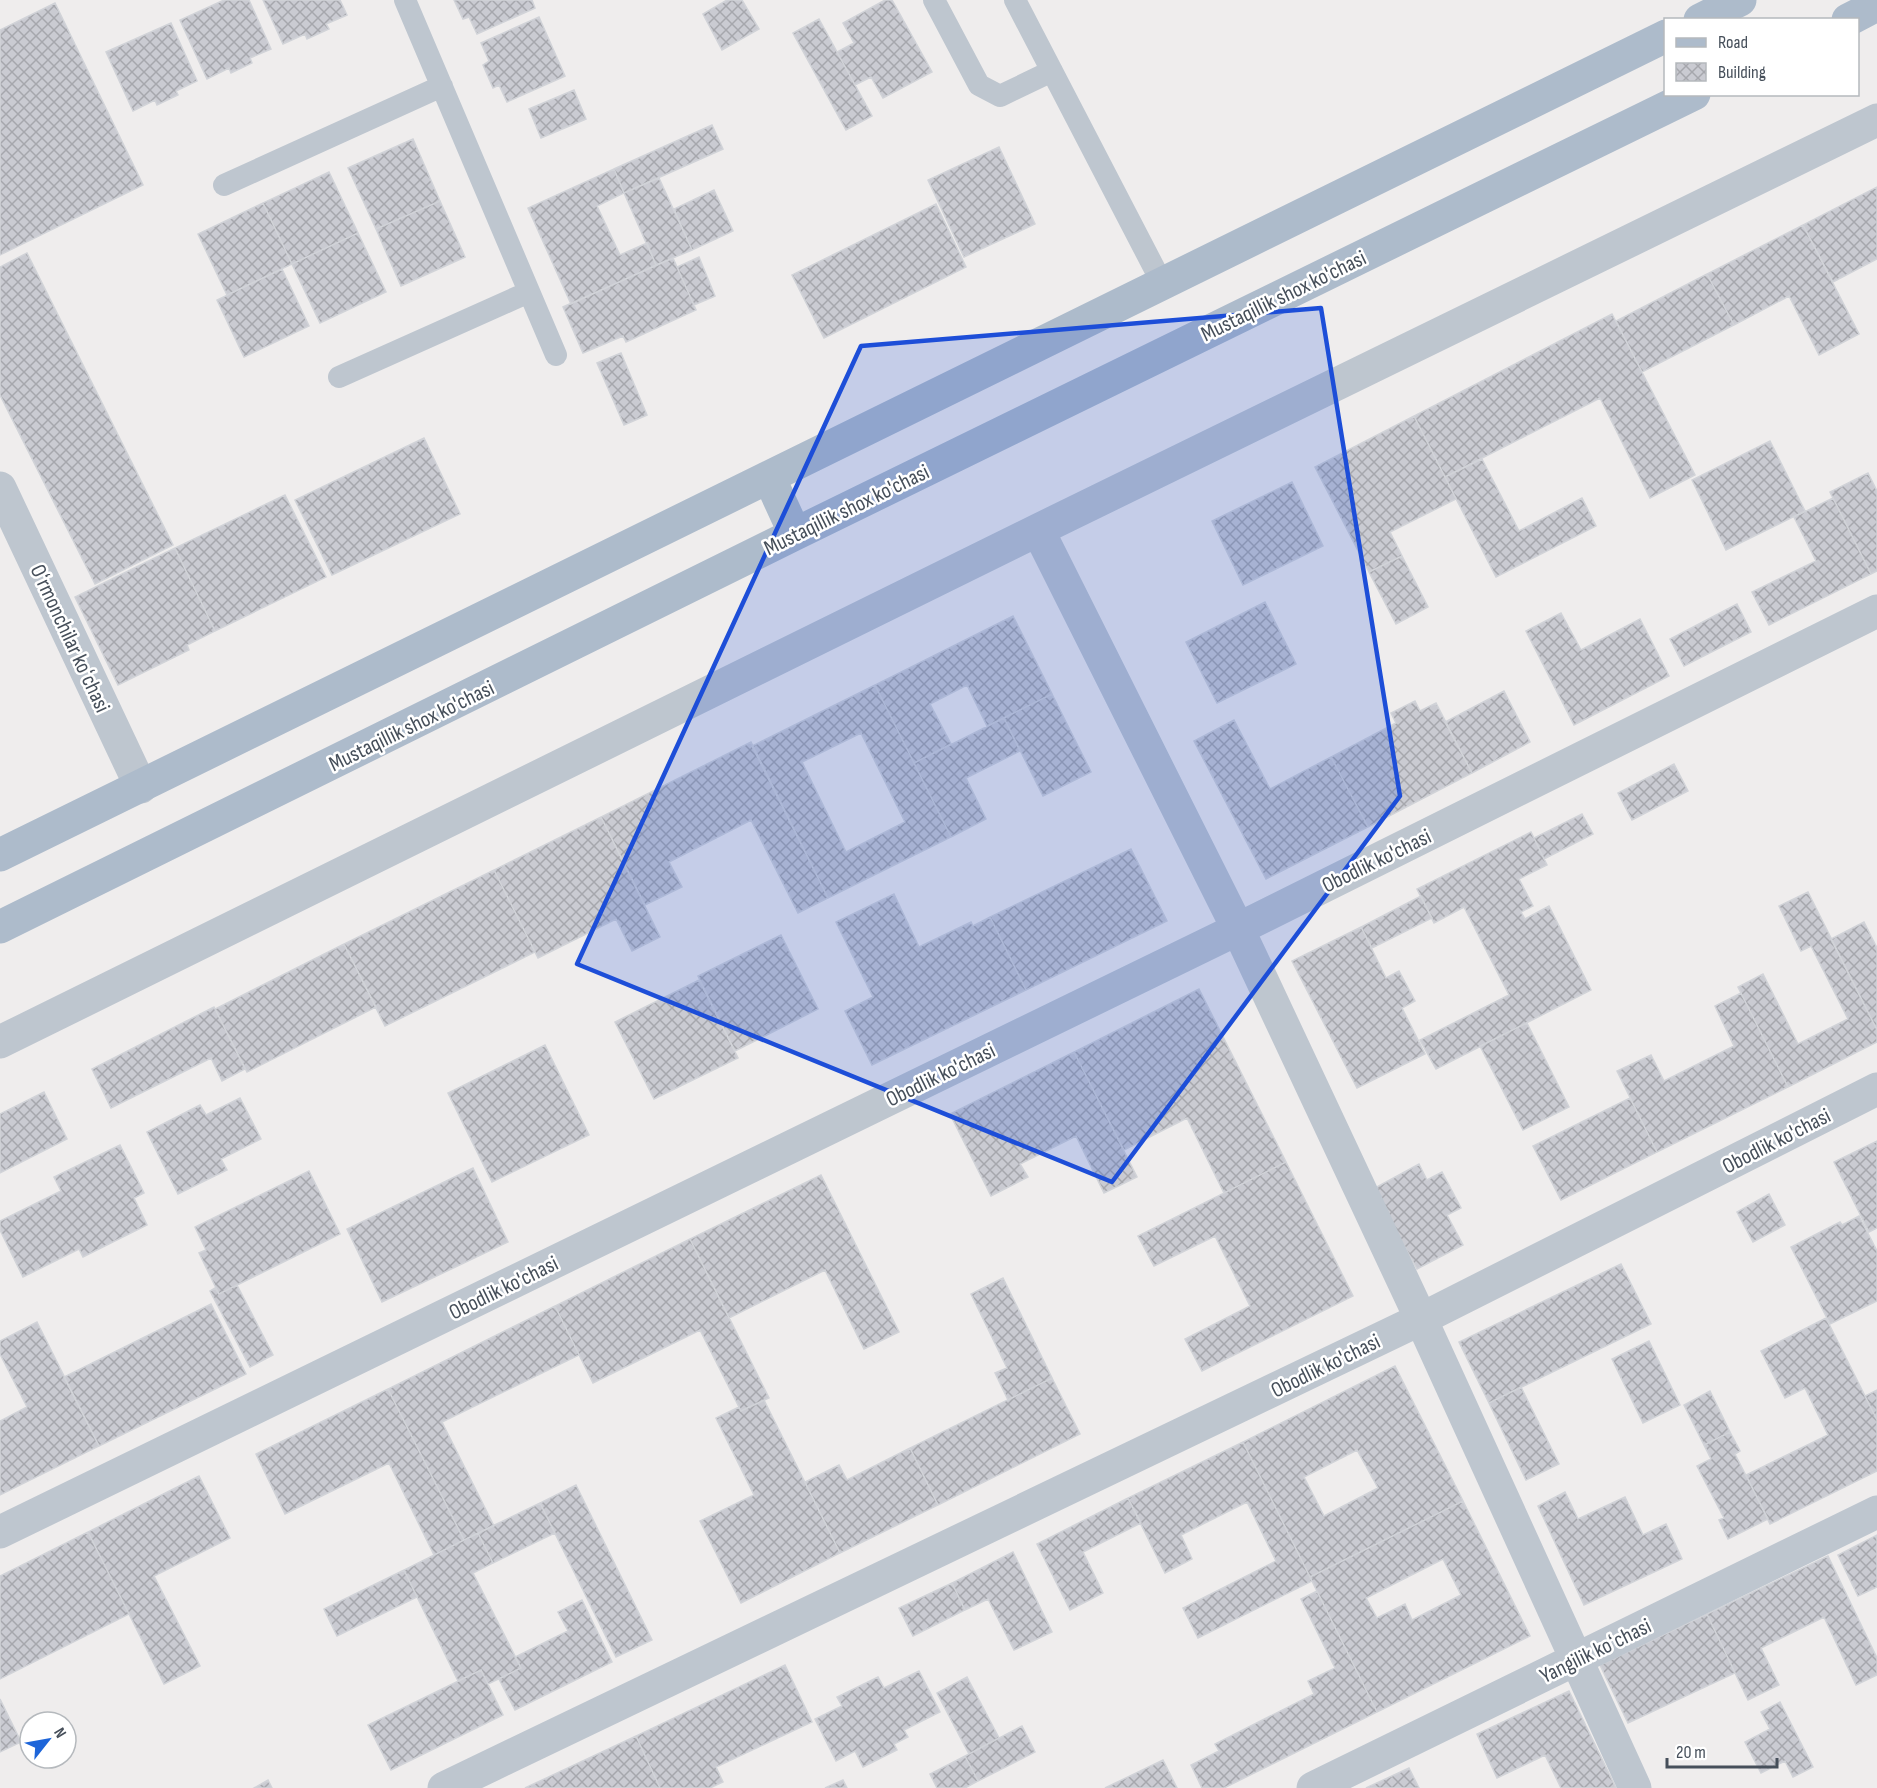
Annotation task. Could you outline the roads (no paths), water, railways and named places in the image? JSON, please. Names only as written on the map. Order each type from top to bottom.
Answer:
[{"type":"main road","points":[[1704,18],[1740,0]]},
{"type":"main road","points":[[1852,18],[1877,5]]},
{"type":"main road","points":[[0,855],[1664,36]]},
{"type":"main road","name":"Mustaqillik shox ko'chasi","points":[[0,927],[795,534],[1690,96]]},
{"type":"main road","points":[[769,477],[795,534]]},
{"type":"street","points":[[0,1042],[1038,530],[1877,120]]},
{"type":"street","name":"Oʻrmonchilar koʻchasi","points":[[0,488],[141,787]]},
{"type":"street","points":[[1038,530],[1238,929],[1421,1319],[1635,1788]]},
{"type":"street","name":"Obodlik ko'chasi","points":[[0,1532],[1238,929],[1877,611]]},
{"type":"street","name":"Obodlik ko'chasi","points":[[444,1788],[1421,1319],[1877,1089]]},
{"type":"street","name":"Yangilik koʻchasi","points":[[1313,1788],[1877,1512]]},
{"type":"lane","points":[[405,0],[556,355]]},
{"type":"lane","points":[[934,0],[979,85],[999,96],[1052,71]]},
{"type":"lane","points":[[1015,0],[1162,284]]},
{"type":"lane","points":[[224,185],[442,86]]},
{"type":"lane","points":[[339,377],[529,292]]}]
